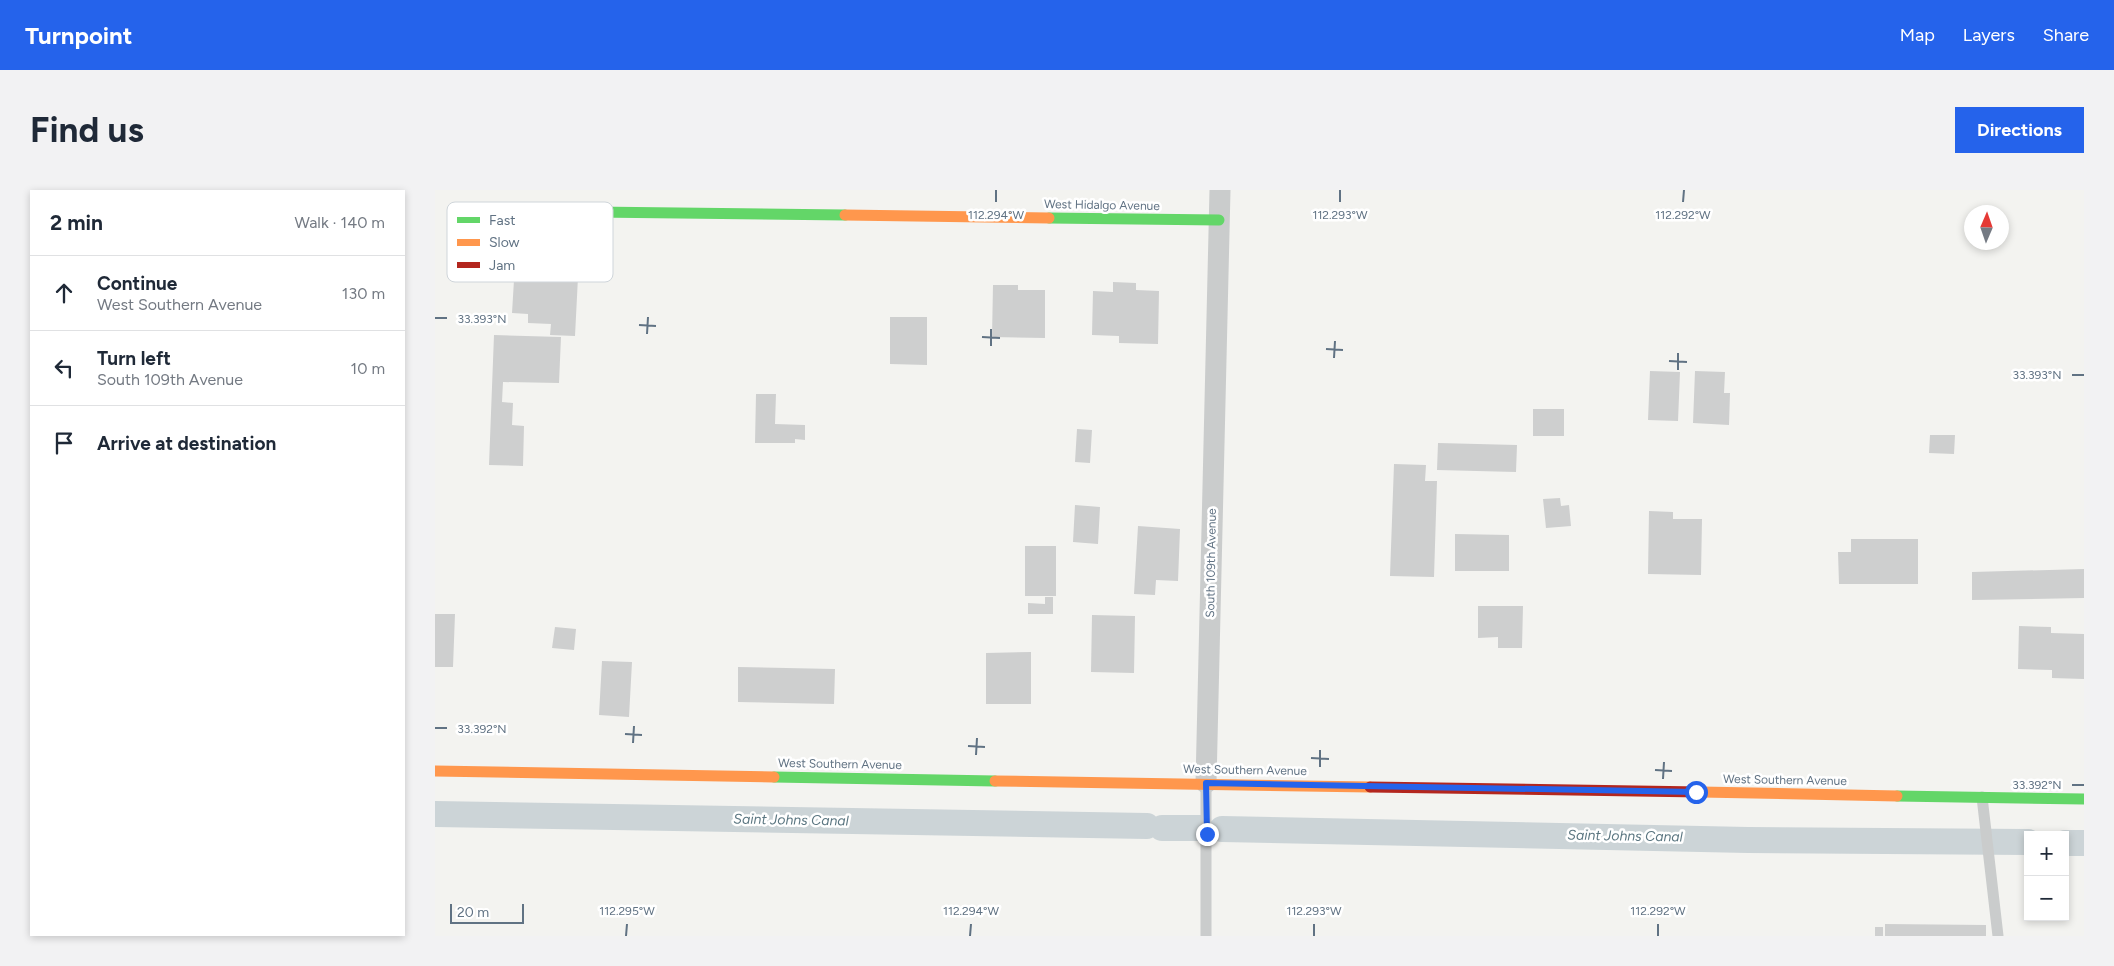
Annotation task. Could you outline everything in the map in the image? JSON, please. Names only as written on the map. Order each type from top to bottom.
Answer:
[{"type":"main road","name":"West Hidalgo Avenue","points":[[613,212],[1219,220]]},
{"type":"main road","name":"West Southern Avenue","points":[[435,771],[2084,799]]},
{"type":"street","name":"South 109th Avenue","points":[[1206,783],[1220,190]]},
{"type":"lane","name":"South 109th Avenue","points":[[1206,783],[1206,936]]},
{"type":"lane","points":[[1982,797],[1998,936]]},
{"type":"building","points":[[514,282],[578,282],[575,336],[550,335],[551,324],[528,323],[528,314],[512,313]]},
{"type":"building","points":[[1113,282],[1136,283],[1136,290],[1159,291],[1158,344],[1119,343],[1119,336],[1092,335],[1093,291],[1113,292]]},
{"type":"building","points":[[993,285],[1018,285],[1018,290],[1045,290],[1045,338],[992,337]]},
{"type":"building","points":[[890,317],[927,317],[927,365],[890,364]]},
{"type":"building","points":[[494,335],[561,337],[559,383],[503,382],[502,402],[513,403],[512,425],[524,426],[523,466],[489,465]]},
{"type":"building","points":[[1650,371],[1680,372],[1678,421],[1648,420]]},
{"type":"building","points":[[1695,371],[1725,372],[1724,393],[1730,393],[1729,425],[1693,423]]},
{"type":"building","points":[[756,394],[776,394],[775,424],[805,425],[805,440],[795,439],[795,443],[755,443]]},
{"type":"building","points":[[1533,409],[1564,409],[1564,436],[1533,436]]},
{"type":"building","points":[[1077,429],[1092,430],[1090,463],[1075,462]]},
{"type":"building","points":[[1930,435],[1955,435],[1954,454],[1929,453]]},
{"type":"building","points":[[1438,443],[1517,445],[1516,472],[1437,470]]},
{"type":"building","points":[[1394,464],[1426,465],[1425,481],[1437,481],[1434,577],[1390,576]]},
{"type":"building","points":[[1560,498],[1561,506],[1569,505],[1571,526],[1546,528],[1543,499]]},
{"type":"building","points":[[1075,505],[1100,507],[1098,544],[1073,542]]},
{"type":"building","points":[[1649,511],[1673,512],[1673,519],[1702,519],[1701,575],[1648,574]]},
{"type":"building","points":[[1138,526],[1180,529],[1178,581],[1156,580],[1155,595],[1134,594]]},
{"type":"building","points":[[1455,534],[1509,535],[1509,571],[1455,571]]},
{"type":"building","points":[[1851,539],[1918,539],[1918,584],[1839,584],[1838,552],[1851,552]]},
{"type":"building","points":[[1025,546],[1056,546],[1056,596],[1025,596]]},
{"type":"building","points":[[2084,569],[2084,598],[1972,600],[1972,572]]},
{"type":"building","points":[[1045,597],[1053,597],[1053,614],[1028,614],[1028,603],[1045,604]]},
{"type":"building","points":[[1478,606],[1523,606],[1522,648],[1498,648],[1498,637],[1478,638]]},
{"type":"building","points":[[435,614],[455,614],[453,667],[435,667]]},
{"type":"building","points":[[1092,615],[1135,616],[1134,673],[1091,672]]},
{"type":"building","points":[[2019,626],[2051,627],[2051,633],[2084,634],[2084,679],[2052,678],[2052,670],[2018,669]]},
{"type":"building","points":[[555,627],[576,629],[574,650],[552,648]]},
{"type":"building","points":[[1031,652],[1031,704],[986,704],[986,653]]},
{"type":"building","points":[[602,661],[632,662],[629,717],[599,715]]},
{"type":"building","points":[[738,667],[835,669],[834,704],[738,702]]},
{"type":"building","points":[[1885,924],[1986,925],[1986,936],[1885,936]]},
{"type":"building","points":[[1875,927],[1883,927],[1883,936],[1875,936]]},
{"type":"waterway","name":"Saint Johns Canal","points":[[435,814],[1147,826]]},
{"type":"waterway","name":"Saint Johns Canal","points":[[1162,828],[1200,828]]},
{"type":"waterway","name":"Saint Johns Canal","points":[[1222,829],[1748,840],[2024,842]]},
{"type":"waterway","name":"Saint Johns Canal","points":[[2069,843],[2084,843]]},
{"type":"traffic: fast","points":[[613,212],[845,215]]},
{"type":"traffic: fast","points":[[1049,218],[1219,220]]},
{"type":"traffic: fast","points":[[774,777],[995,781]]},
{"type":"traffic: fast","points":[[1897,796],[2084,799]]},
{"type":"traffic: slow","points":[[845,215],[1049,218]]},
{"type":"traffic: slow","points":[[435,771],[774,777]]},
{"type":"traffic: slow","points":[[995,781],[1370,787]]},
{"type":"traffic: slow","points":[[1701,792],[1897,796]]},
{"type":"traffic: jam","points":[[1370,787],[1701,792]]},
{"type":"route","points":[[1207,834],[1206,783],[1696,792]]}]
